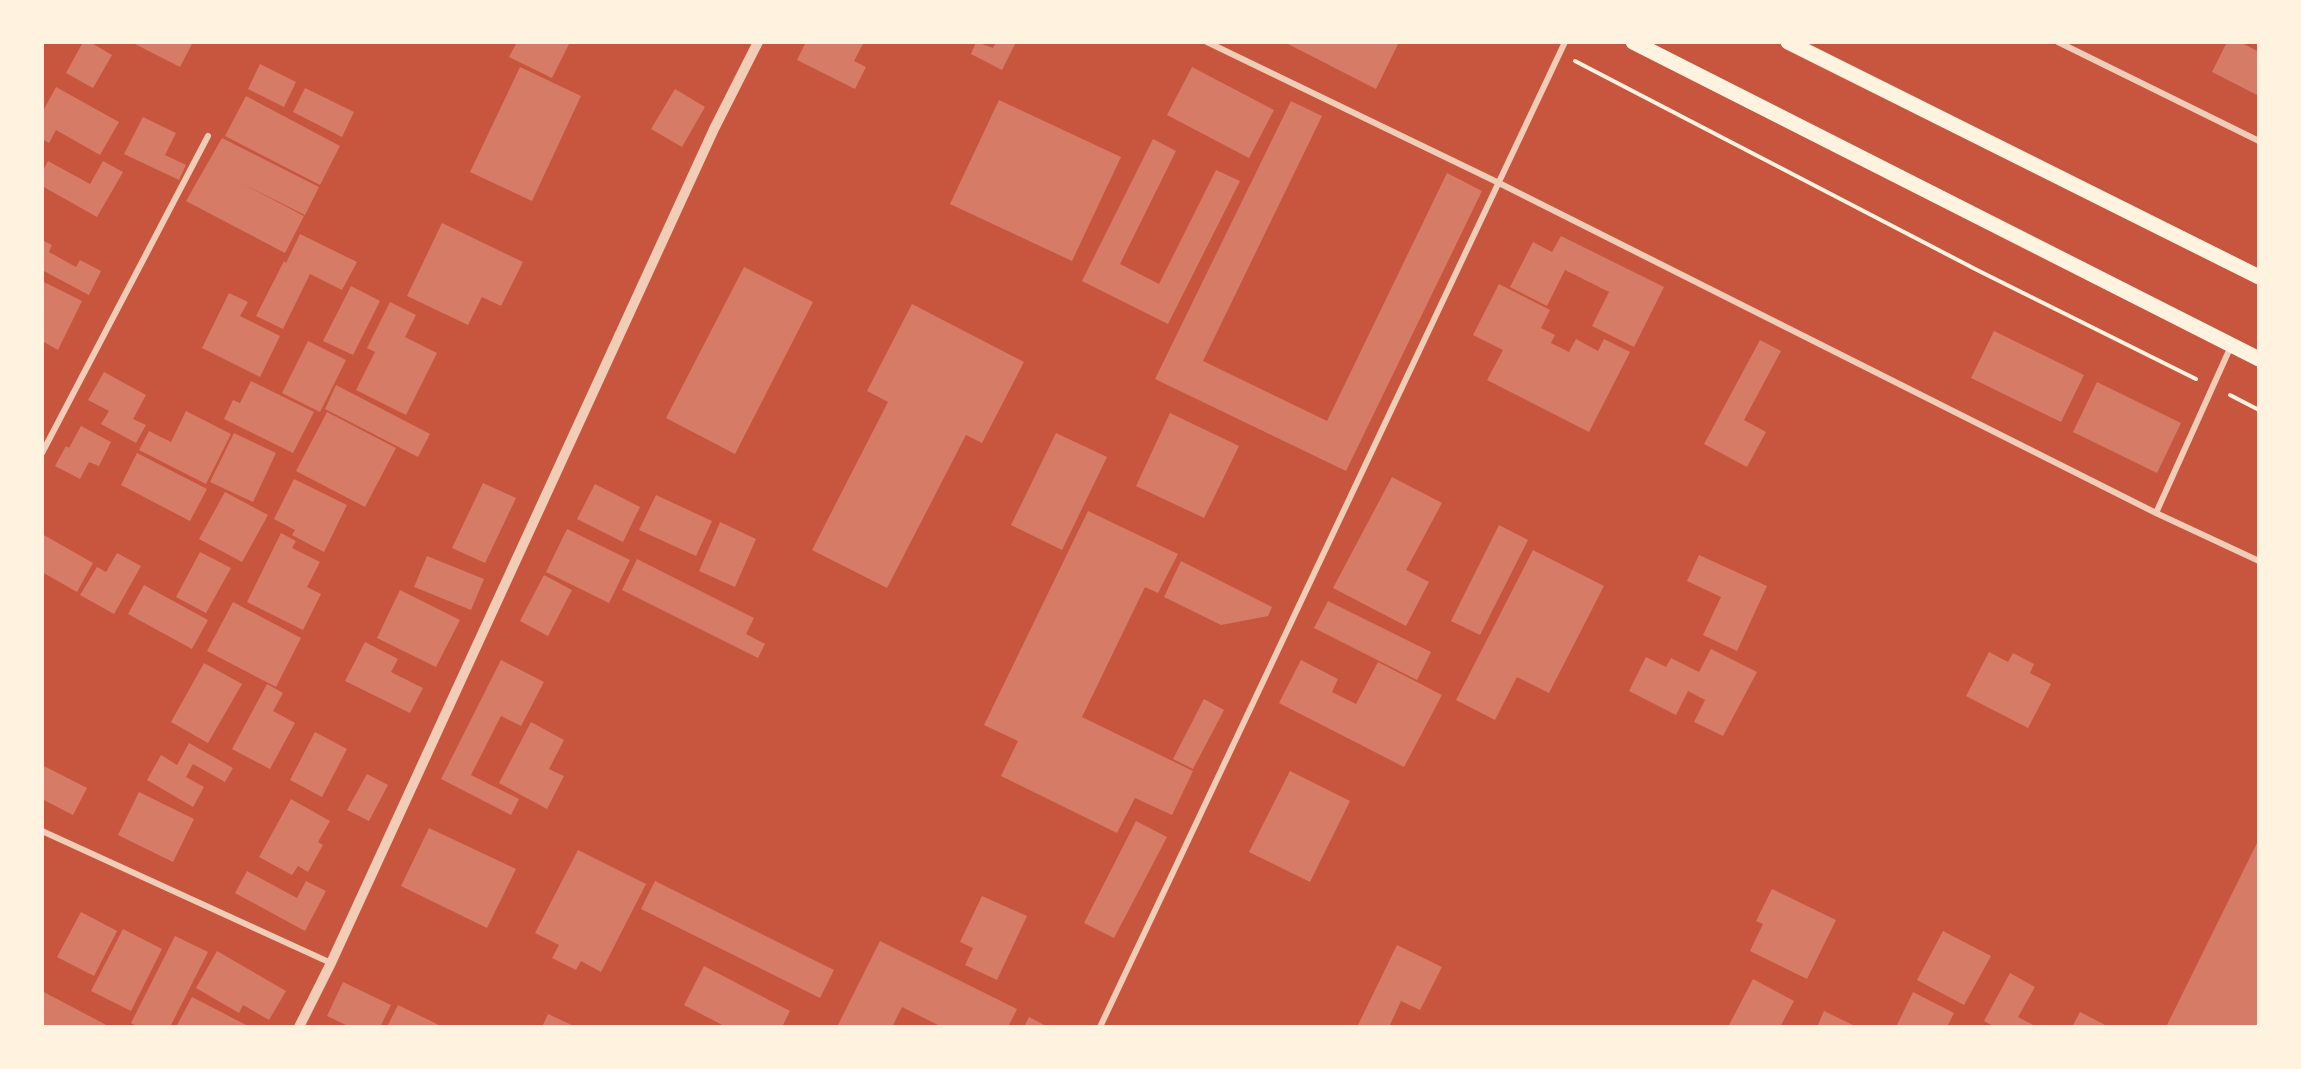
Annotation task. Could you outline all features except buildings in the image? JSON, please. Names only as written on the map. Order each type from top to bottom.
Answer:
[{"type":"main road","points":[[1633,42],[2259,359]]},
{"type":"main road","points":[[1788,42],[2259,277]]},
{"type":"street","points":[[299,1027],[331,963],[714,129],[758,42]]},
{"type":"street","points":[[1207,42],[1497,182],[2156,513],[2259,561]]},
{"type":"street","points":[[1100,1027],[1565,42]]},
{"type":"street","points":[[2058,42],[2259,141]]},
{"type":"street","points":[[42,453],[208,136]]},
{"type":"street","points":[[2156,513],[2231,346]]},
{"type":"street","points":[[42,831],[331,963]]},
{"type":"path","points":[[1560,53],[1979,271],[2259,410]]}]
